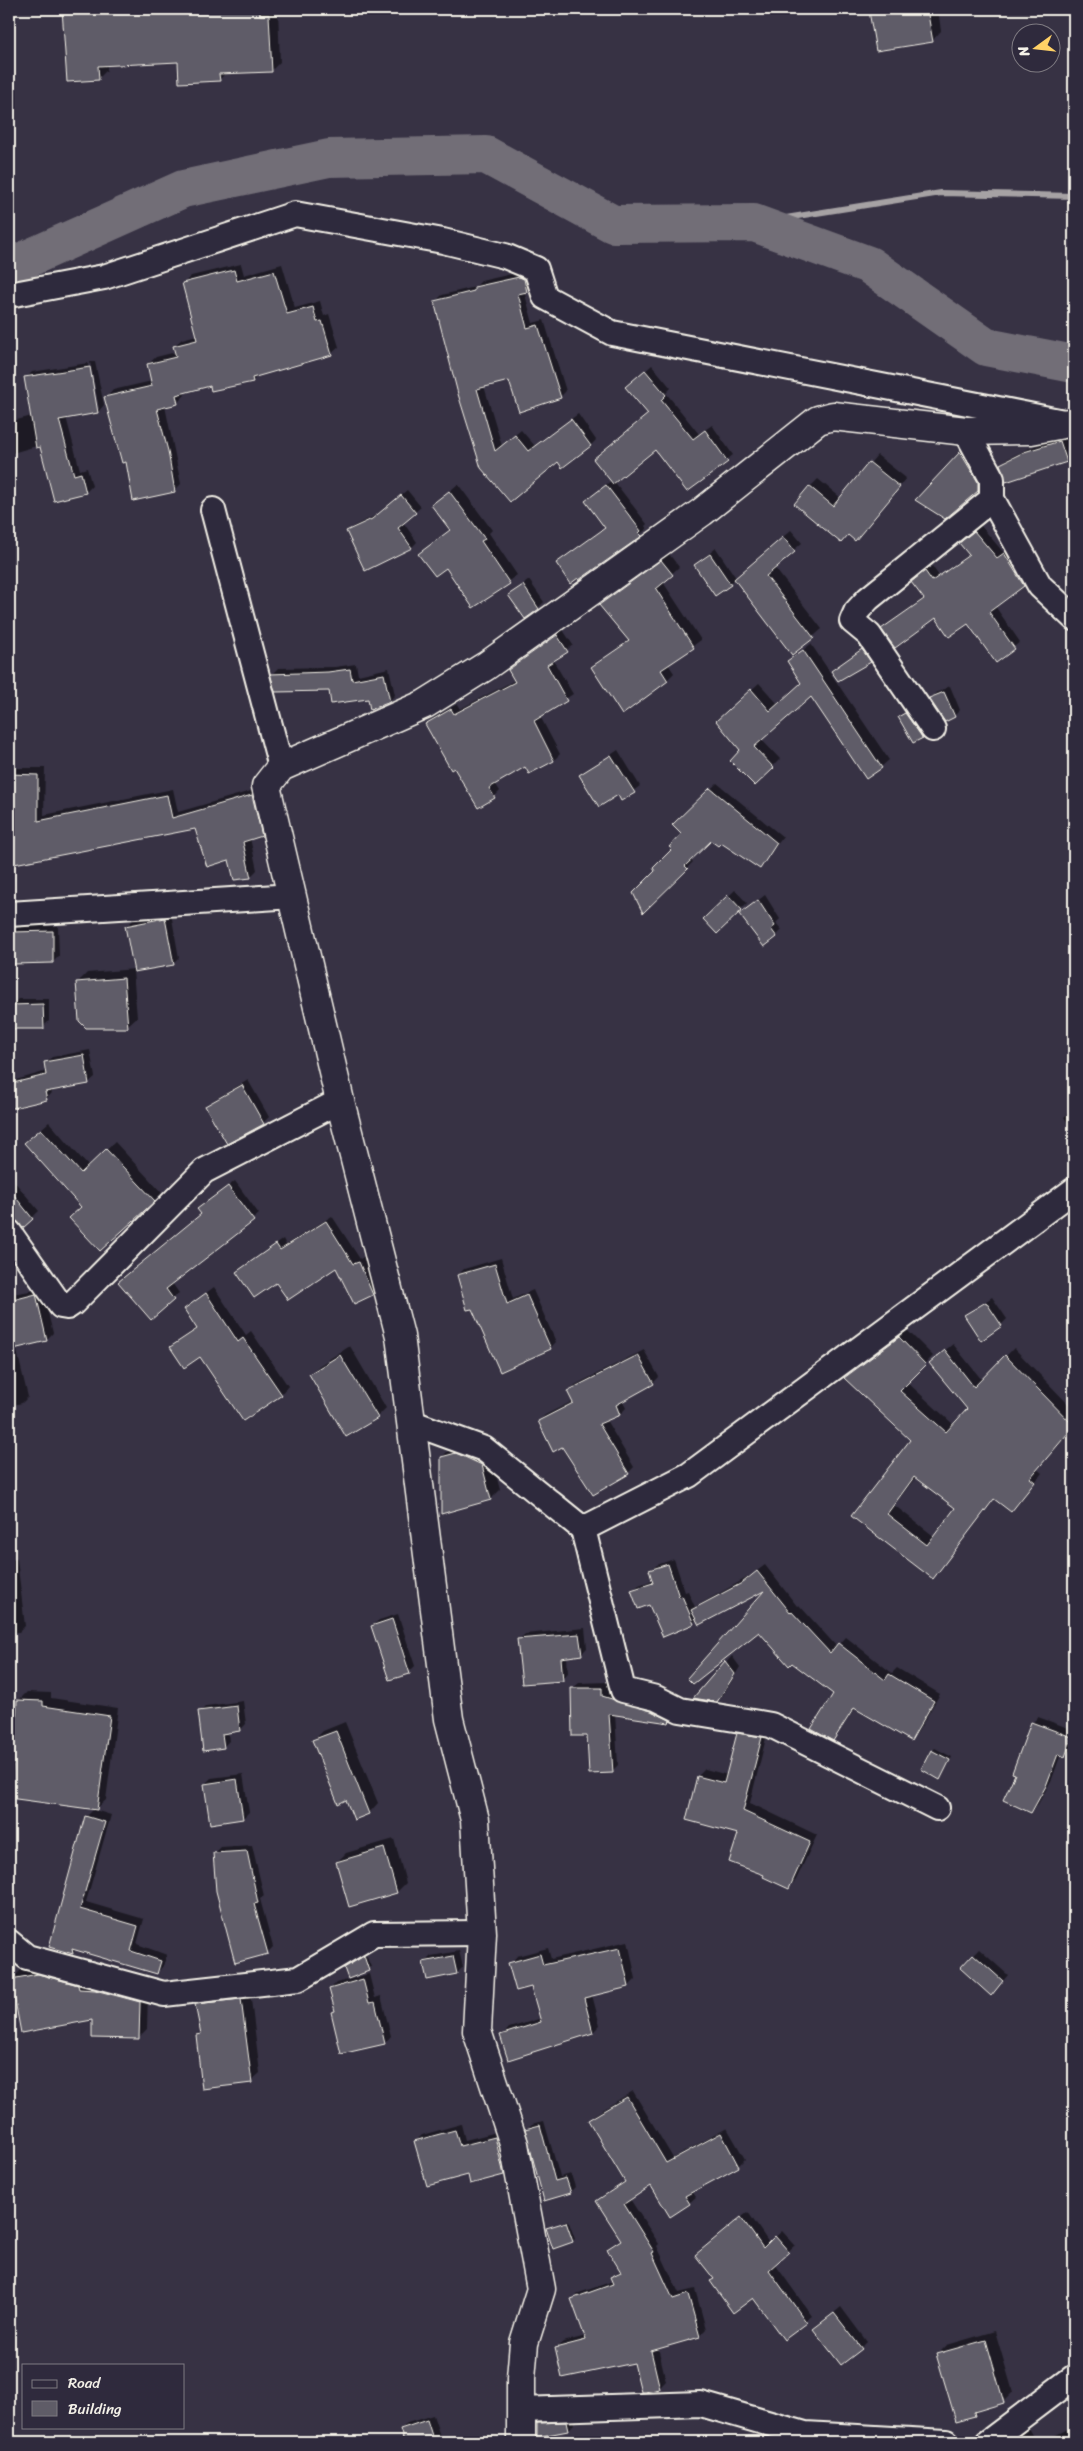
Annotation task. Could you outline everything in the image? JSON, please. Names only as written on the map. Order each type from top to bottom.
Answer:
[{"type":"street","points":[[9,295],[104,278],[295,214],[443,241],[505,256],[536,270],[545,297],[612,333],[1071,422]]},
{"type":"street","points":[[521,2442],[524,2343],[541,2289],[514,2144],[477,2030],[482,1933],[475,1820],[449,1719],[400,1336],[340,1101],[266,786],[281,768],[425,704],[486,666],[702,512],[818,420],[833,416],[966,431],[1031,430],[1071,422]]},
{"type":"street","points":[[966,431],[992,478],[992,499],[1040,586],[1074,618]]},
{"type":"street","points":[[933,729],[869,635],[852,621],[856,612],[868,599],[992,499]]},
{"type":"street","points":[[213,510],[281,768]]},
{"type":"street","points":[[9,914],[292,896]]},
{"type":"street","points":[[9,1232],[61,1306],[67,1306],[73,1303],[204,1171],[340,1101]]},
{"type":"street","points":[[583,1529],[689,1475],[1074,1190]]},
{"type":"street","points":[[410,1422],[484,1449],[583,1529],[623,1690],[656,1698],[680,1710],[771,1725],[937,1808]]},
{"type":"street","points":[[9,1942],[27,1957],[164,1994],[298,1979],[374,1934],[482,1933]]},
{"type":"street","points":[[988,2442],[1074,2377]]},
{"type":"street","points":[[521,2410],[701,2404],[805,2434],[946,2442]]},
{"type":"building","points":[[62,9],[260,9],[260,15],[269,15],[272,72],[219,74],[220,81],[179,83],[178,62],[98,66],[99,80],[67,82]]},
{"type":"building","points":[[881,9],[927,9],[933,42],[876,51],[869,11]]},
{"type":"building","points":[[234,270],[237,281],[274,271],[287,314],[313,307],[317,322],[322,321],[332,355],[252,378],[253,382],[211,391],[210,386],[176,395],[178,404],[157,409],[168,451],[175,492],[133,501],[126,462],[122,463],[104,397],[152,386],[147,364],[176,357],[173,346],[197,340],[182,283]]},
{"type":"building","points":[[519,277],[524,279],[527,292],[518,294],[527,328],[538,325],[561,398],[519,412],[509,381],[477,389],[495,451],[515,435],[528,451],[571,419],[591,446],[562,468],[558,462],[510,502],[481,468],[458,394],[434,301],[474,291],[474,287]]},
{"type":"building","points":[[90,367],[98,413],[59,420],[74,475],[81,473],[86,493],[54,501],[40,447],[36,448],[24,377]]},
{"type":"building","points":[[645,370],[666,395],[661,400],[693,439],[705,430],[728,462],[687,492],[655,450],[613,484],[593,459],[648,414],[625,387]]},
{"type":"building","points":[[1060,441],[1067,462],[1006,482],[1000,464],[1024,452]]},
{"type":"building","points":[[960,452],[978,482],[978,491],[945,519],[915,500]]},
{"type":"building","points":[[869,462],[900,487],[855,541],[848,535],[841,543],[794,504],[809,486],[833,506]]},
{"type":"building","points":[[606,485],[641,531],[639,533],[642,536],[579,580],[578,578],[570,584],[556,563],[605,528],[585,501]]},
{"type":"building","points":[[449,491],[485,539],[481,541],[510,584],[473,608],[446,568],[435,576],[418,554],[450,530],[431,505]]},
{"type":"building","points":[[401,495],[416,513],[398,528],[412,548],[365,571],[346,531],[372,519]]},
{"type":"building","points":[[974,531],[997,558],[1004,553],[1024,586],[989,612],[1015,649],[996,663],[968,624],[949,637],[936,618],[895,648],[881,629],[924,599],[911,582],[925,571],[932,581],[969,555],[959,543]]},
{"type":"building","points":[[783,537],[795,552],[766,576],[814,638],[792,655],[734,579]]},
{"type":"building","points":[[710,554],[731,585],[715,596],[694,565]]},
{"type":"building","points":[[661,560],[673,575],[656,589],[694,648],[661,670],[668,681],[622,715],[591,667],[629,641],[599,605]]},
{"type":"building","points":[[523,585],[539,609],[525,619],[508,595]]},
{"type":"building","points":[[557,635],[568,652],[547,665],[567,701],[534,721],[554,761],[529,774],[525,767],[489,788],[495,798],[478,808],[454,768],[451,770],[425,724],[451,709],[454,714],[515,682],[508,670]]},
{"type":"building","points":[[862,649],[871,662],[838,681],[831,671]]},
{"type":"building","points":[[803,650],[882,768],[866,779],[811,697],[754,747],[774,768],[755,786],[730,761],[740,750],[716,721],[751,689],[770,711],[801,683],[787,661]]},
{"type":"building","points":[[350,669],[352,680],[384,674],[390,702],[370,710],[368,699],[331,704],[329,691],[275,692],[270,674],[328,672]]},
{"type":"building","points":[[944,692],[955,717],[945,722],[929,698]]},
{"type":"building","points":[[905,713],[923,738],[913,743],[898,717]]},
{"type":"building","points":[[611,755],[635,793],[621,801],[618,795],[599,807],[579,775]]},
{"type":"building","points":[[9,774],[38,775],[38,821],[167,795],[172,818],[252,795],[262,836],[243,842],[251,878],[234,880],[229,860],[207,867],[195,829],[9,865]]},
{"type":"building","points":[[710,788],[777,843],[760,869],[721,843],[718,846],[711,841],[685,866],[688,869],[643,913],[633,893],[655,871],[653,868],[672,849],[669,847],[681,834],[672,825]]},
{"type":"building","points":[[728,895],[742,910],[717,934],[703,919]]},
{"type":"building","points":[[758,900],[775,926],[771,929],[777,937],[764,947],[739,914]]},
{"type":"building","points":[[165,918],[174,965],[134,972],[125,926]]},
{"type":"building","points":[[53,931],[53,963],[13,964],[12,932]]},
{"type":"building","points":[[124,978],[128,1028],[86,1028],[79,1021],[76,982]]},
{"type":"building","points":[[43,1004],[44,1029],[11,1029],[11,1005]]},
{"type":"building","points":[[84,1055],[89,1084],[45,1092],[47,1100],[9,1109],[9,1084],[46,1075],[44,1062]]},
{"type":"building","points":[[242,1085],[264,1124],[227,1144],[205,1106]]},
{"type":"building","points":[[41,1129],[81,1173],[106,1149],[155,1201],[100,1251],[69,1218],[81,1207],[24,1143]]},
{"type":"building","points":[[228,1186],[254,1221],[166,1289],[174,1300],[151,1320],[118,1282],[201,1214],[197,1209]]},
{"type":"building","points":[[9,1189],[33,1219],[23,1228],[15,1220],[9,1218]]},
{"type":"building","points":[[326,1221],[353,1264],[359,1262],[373,1295],[354,1304],[336,1268],[288,1300],[276,1283],[254,1298],[236,1272],[276,1244],[280,1250]]},
{"type":"building","points":[[495,1264],[507,1304],[527,1295],[551,1349],[500,1372],[472,1309],[467,1310],[457,1275]]},
{"type":"building","points":[[206,1293],[238,1342],[243,1338],[282,1395],[243,1421],[200,1357],[184,1368],[170,1347],[197,1329],[184,1309]]},
{"type":"building","points":[[36,1294],[47,1341],[9,1350],[9,1301]]},
{"type":"building","points":[[986,1302],[1002,1326],[981,1341],[964,1315]]},
{"type":"building","points":[[899,1337],[926,1365],[900,1391],[946,1432],[967,1409],[929,1363],[945,1350],[974,1387],[1005,1355],[1074,1426],[1030,1478],[1035,1482],[1011,1512],[994,1499],[933,1579],[851,1516],[910,1440],[844,1378]],"holes":[[[914,1477],[955,1508],[927,1545],[887,1514]]]},
{"type":"building","points":[[340,1355],[378,1418],[346,1437],[309,1374]]},
{"type":"building","points":[[638,1355],[654,1384],[616,1405],[620,1415],[599,1424],[629,1474],[593,1495],[562,1447],[553,1452],[538,1421],[573,1403],[567,1391]]},
{"type":"building","points":[[456,1453],[482,1465],[491,1500],[441,1514],[441,1457]]},
{"type":"building","points":[[668,1564],[679,1597],[682,1596],[694,1624],[663,1637],[649,1605],[638,1609],[631,1590],[653,1583],[649,1570]]},
{"type":"building","points":[[757,1571],[790,1612],[830,1653],[838,1643],[885,1680],[889,1674],[934,1701],[911,1741],[854,1708],[833,1741],[811,1729],[833,1694],[792,1663],[789,1666],[759,1632],[693,1684],[687,1678],[764,1591],[699,1625],[691,1610],[742,1583]]},
{"type":"building","points":[[392,1619],[410,1674],[389,1680],[371,1626]]},
{"type":"building","points":[[579,1634],[582,1655],[561,1658],[563,1681],[522,1684],[517,1639]]},
{"type":"building","points":[[725,1661],[735,1674],[717,1702],[693,1698]]},
{"type":"building","points":[[571,1688],[602,1688],[602,1696],[651,1711],[670,1720],[669,1723],[609,1714],[613,1773],[589,1774],[587,1736],[572,1736]]},
{"type":"building","points":[[17,1700],[43,1701],[43,1706],[110,1716],[97,1810],[9,1798],[14,1747],[9,1747],[9,1726],[16,1727]]},
{"type":"building","points":[[237,1706],[240,1731],[222,1734],[224,1748],[203,1751],[198,1711]]},
{"type":"building","points":[[1031,1722],[1072,1737],[1065,1757],[1058,1754],[1046,1786],[1031,1813],[1003,1800],[1015,1774],[1012,1773]]},
{"type":"building","points":[[336,1731],[369,1814],[354,1820],[346,1800],[338,1804],[312,1740]]},
{"type":"building","points":[[737,1733],[762,1737],[743,1811],[810,1842],[789,1889],[763,1877],[764,1875],[729,1862],[738,1834],[686,1820],[697,1776],[724,1783]]},
{"type":"building","points":[[931,1750],[950,1760],[940,1780],[921,1769]]},
{"type":"building","points":[[237,1779],[243,1819],[210,1824],[204,1784]]},
{"type":"building","points":[[85,1816],[105,1822],[80,1909],[138,1926],[131,1951],[161,1961],[157,1974],[72,1949],[73,1954],[49,1947]]},
{"type":"building","points":[[384,1848],[397,1893],[349,1907],[336,1862]]},
{"type":"building","points":[[247,1851],[258,1903],[254,1904],[268,1954],[235,1963],[216,1891],[213,1853]]},
{"type":"building","points":[[620,1948],[629,1987],[584,1998],[593,2033],[508,2060],[500,2035],[541,2022],[531,1987],[516,1991],[508,1963],[540,1954],[543,1965]]},
{"type":"building","points":[[973,1954],[1003,1981],[991,1996],[960,1968]]},
{"type":"building","points":[[364,1956],[369,1971],[348,1979],[344,1968]]},
{"type":"building","points":[[453,1956],[457,1974],[427,1980],[423,1962]]},
{"type":"building","points":[[38,1974],[78,1985],[79,1989],[95,1990],[140,2002],[139,2039],[92,2038],[92,2020],[21,2033],[11,1979]]},
{"type":"building","points":[[363,1979],[369,2003],[375,2002],[385,2044],[341,2054],[331,2012],[335,2011],[329,1989]]},
{"type":"building","points":[[241,1999],[252,2083],[202,2089],[196,2035],[201,2034],[195,2004]]},
{"type":"building","points":[[627,2097],[666,2163],[721,2133],[739,2167],[685,2196],[690,2204],[670,2217],[651,2186],[624,2204],[654,2252],[652,2253],[673,2299],[688,2294],[700,2337],[651,2351],[660,2389],[645,2392],[641,2392],[634,2363],[562,2378],[555,2348],[586,2340],[571,2299],[613,2284],[610,2277],[621,2272],[607,2249],[621,2240],[596,2201],[625,2182],[588,2120]]},
{"type":"building","points":[[540,2125],[555,2181],[566,2178],[571,2193],[544,2201],[525,2129]]},
{"type":"building","points":[[455,2130],[460,2146],[495,2137],[504,2175],[470,2184],[468,2175],[427,2186],[414,2141]]},
{"type":"building","points":[[741,2217],[763,2248],[775,2236],[789,2252],[769,2270],[807,2323],[784,2340],[753,2298],[733,2313],[710,2281],[714,2279],[695,2255]]},
{"type":"building","points":[[566,2222],[573,2242],[553,2249],[546,2228]]},
{"type":"building","points":[[834,2313],[862,2349],[841,2365],[813,2329]]},
{"type":"building","points":[[986,2340],[1004,2403],[974,2412],[975,2416],[956,2421],[936,2354]]},
{"type":"building","points":[[427,2420],[434,2442],[404,2442],[400,2429]]},
{"type":"building","points":[[566,2422],[568,2431],[537,2437],[537,2423]]},
{"type":"waterway","points":[[9,267],[183,189],[329,158],[486,155],[613,224],[754,223],[869,265],[986,347],[1074,364]]},
{"type":"waterway","points":[[754,223],[941,193],[1074,196]]}]
